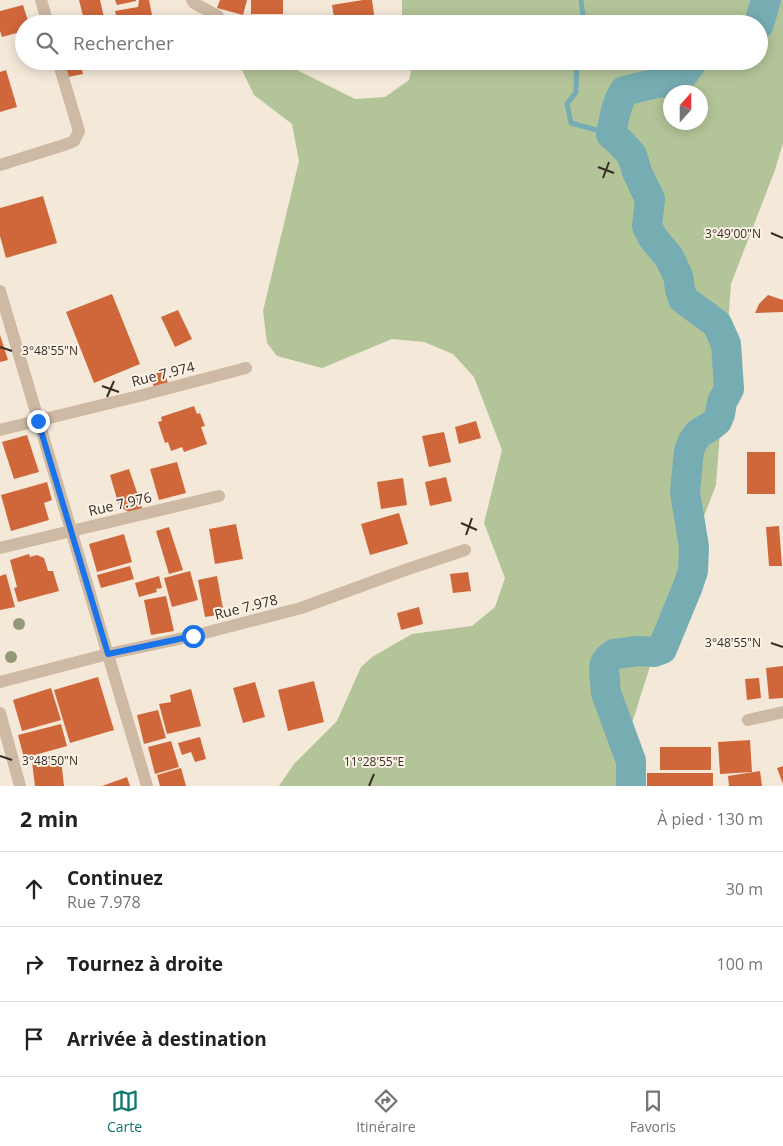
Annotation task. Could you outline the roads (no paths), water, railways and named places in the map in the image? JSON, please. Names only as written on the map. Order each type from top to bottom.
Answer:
[{"type":"street","points":[[41,0],[45,15]]},
{"type":"street","points":[[192,0],[194,4],[216,15]]},
{"type":"street","points":[[0,165],[74,141],[78,130],[61,70]]},
{"type":"street","points":[[0,291],[147,786]]},
{"type":"street","name":"Rue 7.974","points":[[0,430],[246,368]]},
{"type":"street","name":"Rue 7.976","points":[[0,548],[219,496]]},
{"type":"street","name":"Rue 7.978","points":[[0,682],[301,608],[465,550]]},
{"type":"street","points":[[748,720],[783,712]]},
{"type":"street","points":[[0,713],[20,786]]},
{"type":"waterway","points":[[581,0],[583,15]]},
{"type":"waterway","points":[[762,15],[766,0]]},
{"type":"waterway","points":[[577,70],[576,92],[567,104],[571,123],[611,134]]},
{"type":"waterway","points":[[631,786],[631,761],[606,693],[605,663],[614,654],[638,651],[654,652],[662,649],[693,571],[694,547],[685,492],[689,451],[699,433],[717,421],[722,402],[729,389],[726,344],[717,324],[683,299],[678,276],[669,257],[653,238],[647,226],[650,199],[637,172],[632,155],[611,134],[617,106],[624,91],[657,83],[678,81],[686,70]]}]
